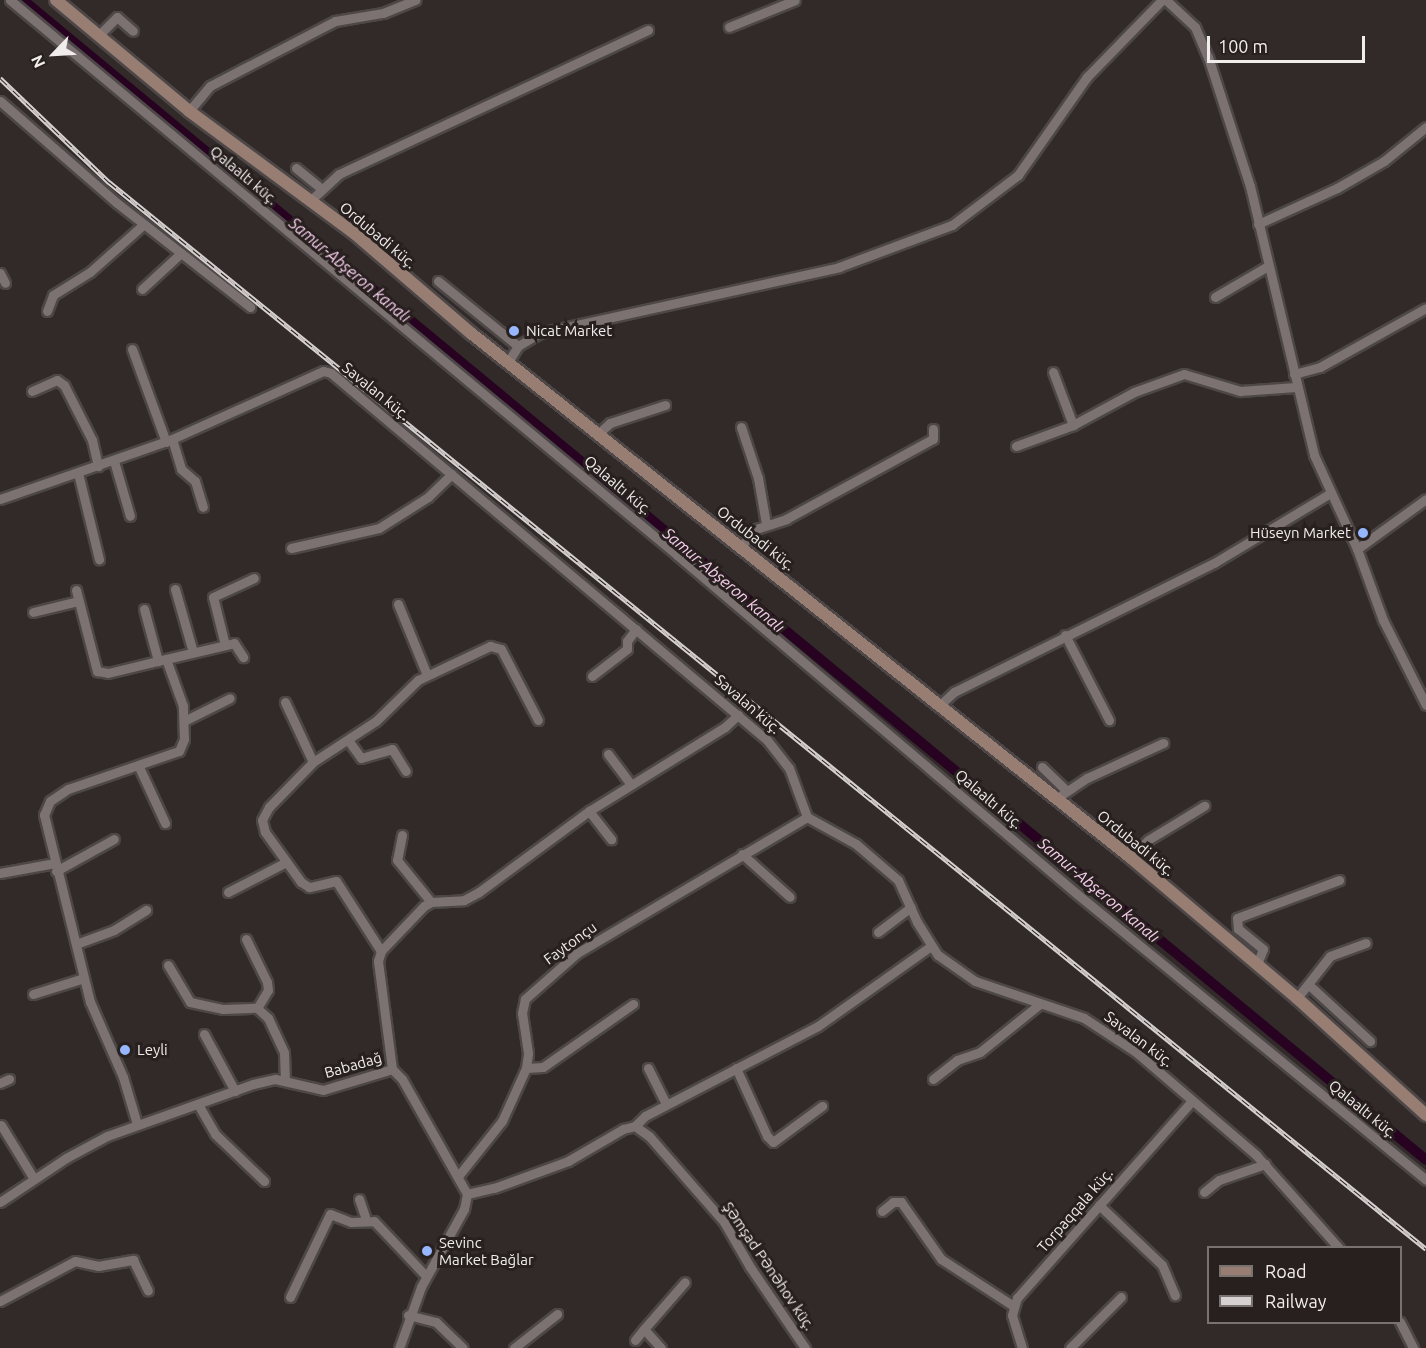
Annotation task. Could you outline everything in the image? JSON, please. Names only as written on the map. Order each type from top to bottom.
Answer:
[{"type":"street","name":"Qalaaltı küç.","points":[[10,0],[678,555],[1068,886],[1426,1180]]},
{"type":"street","name":"Ordubadi küç.","points":[[56,0],[189,111],[311,200],[598,434],[742,545],[941,704],[1061,794],[1130,857],[1297,998],[1426,1115]]},
{"type":"street","points":[[189,111],[210,86],[334,21],[383,13],[416,0]]},
{"type":"street","points":[[729,27],[795,0]]},
{"type":"street","points":[[508,362],[518,346],[540,333],[839,267],[952,225],[1018,174],[1087,77],[1164,0],[1187,17],[1201,38],[1240,153],[1314,455],[1329,494],[1357,549],[1383,620],[1426,705]]},
{"type":"street","points":[[98,36],[117,17],[134,31]]},
{"type":"street","points":[[311,200],[321,188],[339,174],[648,30]]},
{"type":"street","points":[[0,101],[144,224],[250,307]]},
{"type":"street","points":[[1258,224],[1337,189],[1384,161],[1426,127]]},
{"type":"street","points":[[296,168],[321,188]]},
{"type":"street","points":[[47,311],[53,295],[90,272],[144,224]]},
{"type":"street","points":[[142,289],[181,253]]},
{"type":"street","points":[[1215,297],[1268,266]]},
{"type":"street","points":[[0,273],[5,283]]},
{"type":"street","points":[[438,281],[518,346]]},
{"type":"street","points":[[1294,374],[1320,367],[1426,308]]},
{"type":"street","points":[[132,349],[181,469],[195,481],[203,507]]},
{"type":"street","name":"Savalan küç.","points":[[169,440],[323,371],[342,381],[636,628],[781,754],[807,817],[874,858],[903,887],[910,907],[931,946],[975,981],[1096,1024],[1150,1063],[1191,1102],[1265,1164],[1337,1246]]},
{"type":"street","points":[[1053,372],[1073,425]]},
{"type":"street","points":[[1016,446],[1073,425],[1134,392],[1184,374],[1240,391],[1296,387]]},
{"type":"street","points":[[32,391],[57,380],[64,385],[92,440],[98,466]]},
{"type":"street","points":[[598,434],[610,423],[665,405]]},
{"type":"street","points":[[741,427],[758,478],[766,524]]},
{"type":"street","points":[[742,545],[766,524],[786,519],[929,442],[933,439],[933,429]]},
{"type":"street","points":[[0,500],[169,440]]},
{"type":"street","points":[[114,461],[130,516]]},
{"type":"street","points":[[78,473],[99,560]]},
{"type":"street","points":[[291,548],[379,528],[428,497],[452,474]]},
{"type":"street","points":[[941,704],[954,692],[1065,635],[1186,578],[1329,494]]},
{"type":"street","points":[[1357,549],[1426,499]]},
{"type":"street","points":[[225,645],[213,597],[254,578]]},
{"type":"street","points":[[175,589],[193,652]]},
{"type":"street","points":[[76,590],[97,671],[108,673],[234,644],[243,657]]},
{"type":"street","points":[[33,612],[78,601]]},
{"type":"street","points":[[398,604],[427,675]]},
{"type":"street","points":[[137,1124],[84,978],[44,816],[50,801],[68,789],[139,767],[179,751],[184,721],[180,696],[162,660],[144,609]]},
{"type":"street","points":[[592,676],[627,650],[627,641],[636,628]]},
{"type":"street","points":[[1065,635],[1109,720]]},
{"type":"street","points":[[381,951],[361,915],[336,881],[305,886],[286,862],[265,832],[262,820],[270,807],[313,762],[376,721],[427,675],[496,646],[538,720]]},
{"type":"street","points":[[184,721],[231,698]]},
{"type":"street","points":[[285,702],[313,762]]},
{"type":"street","points":[[392,1069],[378,969],[381,951],[431,902],[470,897],[630,783],[725,727],[738,715]]},
{"type":"street","points":[[348,740],[361,758],[392,749],[406,771]]},
{"type":"street","points":[[1041,767],[1061,794],[1163,743]]},
{"type":"street","points":[[608,754],[630,783]]},
{"type":"street","points":[[139,767],[165,824]]},
{"type":"street","points":[[1130,857],[1148,840],[1204,806]]},
{"type":"street","points":[[590,811],[611,839]]},
{"type":"street","name":"Faytonçu","points":[[459,1174],[502,1121],[526,1068],[528,1053],[522,1013],[525,999],[577,953],[807,817]]},
{"type":"street","points":[[402,835],[396,860],[431,902]]},
{"type":"street","points":[[0,873],[56,867],[114,838]]},
{"type":"street","points":[[742,854],[790,897]]},
{"type":"street","points":[[228,892],[286,862]]},
{"type":"street","points":[[1257,964],[1263,949],[1238,928],[1237,918],[1339,880]]},
{"type":"street","points":[[878,932],[910,907]]},
{"type":"street","points":[[76,944],[114,930],[146,910]]},
{"type":"street","points":[[246,939],[267,982],[268,990],[257,1008]]},
{"type":"street","points":[[1297,998],[1330,956],[1366,943]]},
{"type":"street","points":[[399,1348],[408,1315],[426,1276],[464,1209],[467,1194],[512,1182],[568,1161],[635,1126],[666,1104],[818,1026],[931,946]]},
{"type":"street","points":[[168,965],[190,1002],[223,1009],[257,1008]]},
{"type":"street","points":[[33,994],[84,978]]},
{"type":"street","points":[[1309,985],[1370,1041]]},
{"type":"street","points":[[526,1068],[543,1066],[633,1004]]},
{"type":"street","points":[[933,1078],[957,1060],[980,1052],[1040,1004]]},
{"type":"street","points":[[257,1008],[278,1035],[286,1065],[285,1081]]},
{"type":"street","points":[[204,1034],[235,1092]]},
{"type":"street","points":[[648,1068],[666,1104]]},
{"type":"street","points":[[736,1068],[767,1136],[773,1142],[822,1106]]},
{"type":"street","name":"Babadağ","points":[[0,1202],[83,1148],[137,1124],[199,1106],[266,1080],[285,1081],[323,1090],[392,1069],[402,1079],[459,1174],[467,1194]]},
{"type":"street","name":"Torpaqqala küç.","points":[[1012,1305],[1191,1102]]},
{"type":"street","points":[[199,1106],[215,1134],[264,1181]]},
{"type":"street","points":[[1,1125],[34,1179]]},
{"type":"street","name":"Şəmşad Pənəhov küç.","points":[[635,1126],[649,1136],[724,1222],[750,1267],[805,1348]]},
{"type":"street","points":[[1204,1192],[1219,1180],[1265,1164]]},
{"type":"street","points":[[359,1199],[366,1219]]},
{"type":"street","points":[[882,1211],[893,1202],[901,1202],[941,1259],[1012,1305],[1021,1345],[1011,1348]]},
{"type":"street","points":[[1099,1205],[1162,1265],[1175,1295]]},
{"type":"street","points":[[290,1297],[328,1216],[351,1222],[366,1219],[374,1221],[426,1276]]},
{"type":"street","points":[[0,1301],[75,1261],[98,1266],[133,1260],[148,1291]]},
{"type":"street","points":[[635,1340],[685,1282]]},
{"type":"street","points":[[1070,1348],[1121,1297]]},
{"type":"street","points":[[514,1348],[557,1314]]},
{"type":"street","points":[[408,1315],[436,1322],[463,1348]]},
{"type":"street","points":[[1401,1324],[1413,1348]]},
{"type":"street","points":[[644,1329],[661,1348]]},
{"type":"waterway","name":"Samur-Abşeron kanalı","points":[[23,0],[1426,1160]]},
{"type":"railway","points":[[0,78],[109,182],[1426,1249]]},
{"type":"place","name":"Nicat Market","points":[[514,331]]},
{"type":"place","name":"Hüseyn Market","points":[[1363,533]]},
{"type":"place","name":"Leyli","points":[[125,1050]]},
{"type":"place","name":"Sevinc Market Bağlar","points":[[427,1251]]}]
